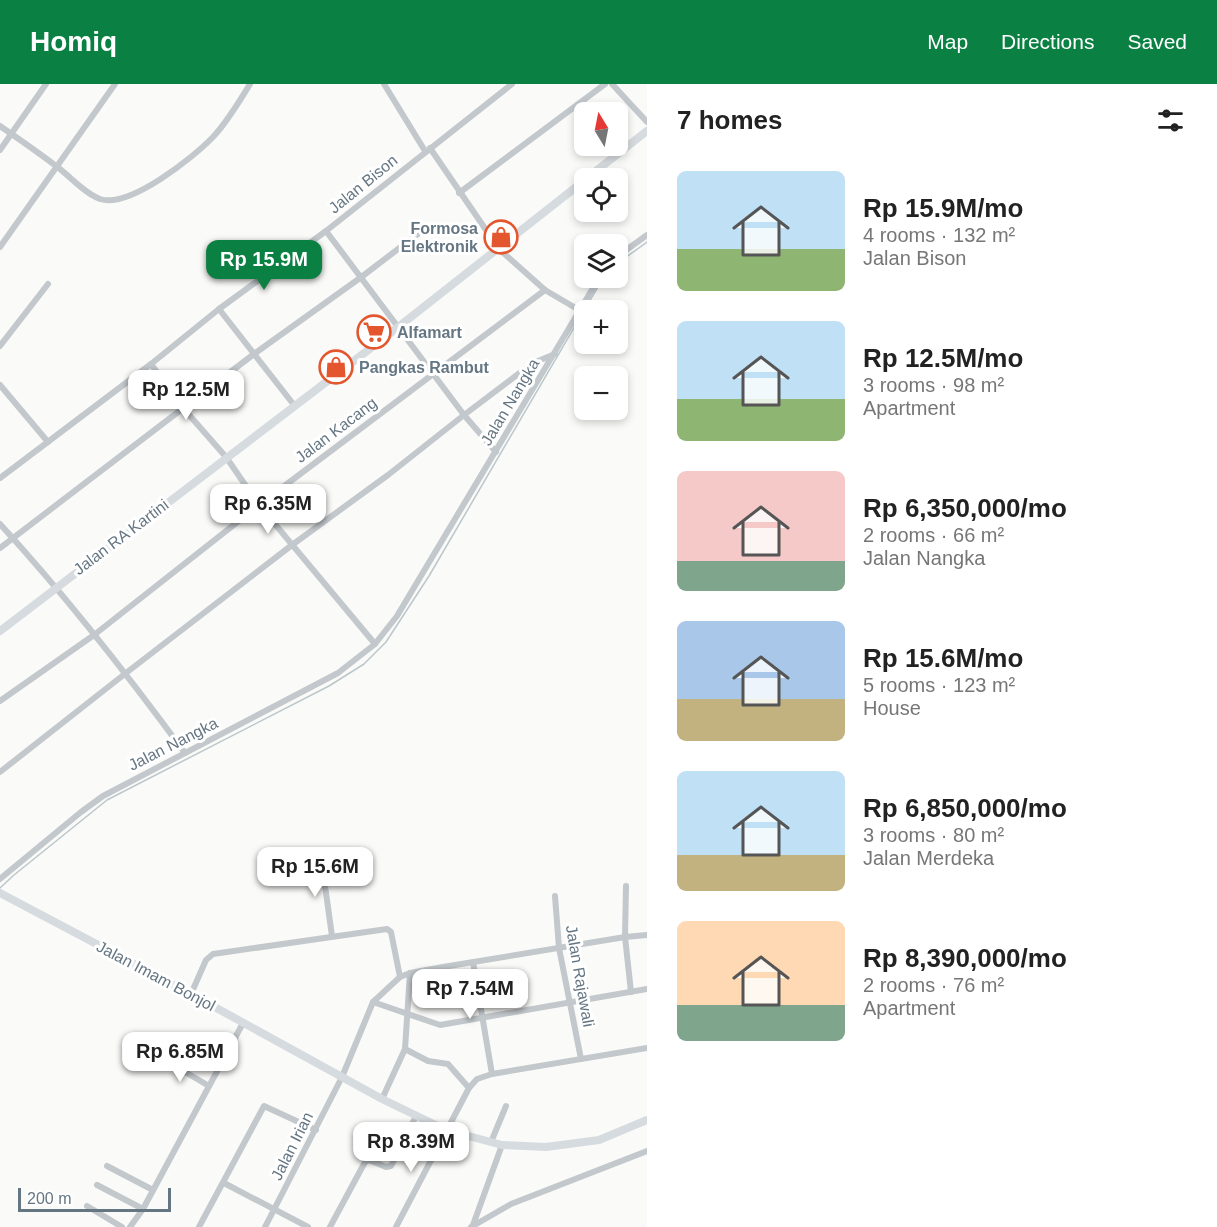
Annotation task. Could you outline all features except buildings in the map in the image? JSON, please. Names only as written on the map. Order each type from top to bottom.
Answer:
[{"type":"main road","name":"Jalan RA Kartini","points":[[600,168],[647,131]]},
{"type":"main road","name":"Jalan RA Kartini","points":[[0,631],[397,328],[574,189]]},
{"type":"main road","name":"Jalan Imam Bonjol","points":[[0,893],[382,1099],[447,1131],[502,1145],[534,1148],[583,1143],[616,1134],[647,1120]]},
{"type":"street","points":[[0,150],[46,84]]},
{"type":"street","points":[[0,247],[115,84]]},
{"type":"street","points":[[0,126],[58,167],[92,195],[102,200],[115,201],[125,198],[172,172],[212,138],[223,126],[250,84]]},
{"type":"street","points":[[384,84],[499,249],[545,290],[574,307]]},
{"type":"street","name":"Jalan Bison","points":[[0,478],[151,364],[219,309],[326,231],[512,84]]},
{"type":"street","points":[[459,193],[605,84]]},
{"type":"street","points":[[612,84],[647,122]]},
{"type":"street","points":[[326,231],[432,374],[496,452]]},
{"type":"street","points":[[0,548],[254,354],[423,231]]},
{"type":"street","points":[[628,249],[647,235]]},
{"type":"street","points":[[0,346],[48,284]]},
{"type":"street","name":"Jalan Kacang","points":[[0,701],[94,635],[259,505],[545,290]]},
{"type":"street","points":[[219,309],[294,405]]},
{"type":"street","points":[[555,354],[574,319]]},
{"type":"street","name":"Jalan Nangka","points":[[0,772],[292,545],[388,475],[464,415],[530,367],[555,354]]},
{"type":"street","name":"Jalan Nangka","points":[[0,879],[103,796],[338,673],[375,644],[397,616],[555,354]]},
{"type":"street","points":[[151,364],[183,408],[226,457],[259,505],[375,644]]},
{"type":"street","points":[[0,385],[48,442]]},
{"type":"street","points":[[0,524],[56,587],[126,673],[185,753]]},
{"type":"street","points":[[321,857],[332,936]]},
{"type":"street","points":[[626,886],[625,937],[631,992]]},
{"type":"street","name":"Jalan Rajawali","points":[[555,897],[559,948],[581,1059]]},
{"type":"street","points":[[191,994],[206,960],[211,955],[390,929],[400,977]]},
{"type":"street","points":[[647,935],[410,973],[400,977],[374,1002],[440,1025],[647,989]]},
{"type":"street","points":[[473,962],[492,1074]]},
{"type":"street","points":[[382,1099],[405,1049],[410,973]]},
{"type":"street","name":"Jalan Irian","points":[[265,1227],[342,1077],[374,1002]]},
{"type":"street","points":[[129,1227],[143,1209],[243,1023]]},
{"type":"street","points":[[396,1227],[469,1088],[481,1077],[647,1048]]},
{"type":"street","points":[[405,1049],[424,1059],[448,1064],[469,1088]]},
{"type":"street","points":[[163,1059],[209,1086]]},
{"type":"street","points":[[199,1227],[264,1106],[316,1130]]},
{"type":"street","points":[[491,1142],[506,1106]]},
{"type":"street","points":[[330,1227],[365,1162],[369,1160],[386,1167],[391,1166],[416,1116]]},
{"type":"street","points":[[472,1226],[502,1145]]},
{"type":"street","points":[[472,1226],[519,1200],[647,1151]]},
{"type":"street","points":[[107,1166],[153,1190]]},
{"type":"street","points":[[224,1183],[308,1227]]},
{"type":"street","points":[[97,1185],[143,1209]]},
{"type":"street","points":[[87,1206],[122,1227]]},
{"type":"waterway","points":[[628,256],[647,242]]},
{"type":"waterway","points":[[0,888],[107,800],[329,686],[364,664],[386,642],[429,576],[597,288]]},
{"type":"place","name":"Formosa Elektronik","points":[[501,237]]},
{"type":"place","name":"Alfamart","points":[[374,332]]},
{"type":"place","name":"Pangkas Rambut","points":[[336,367]]}]
